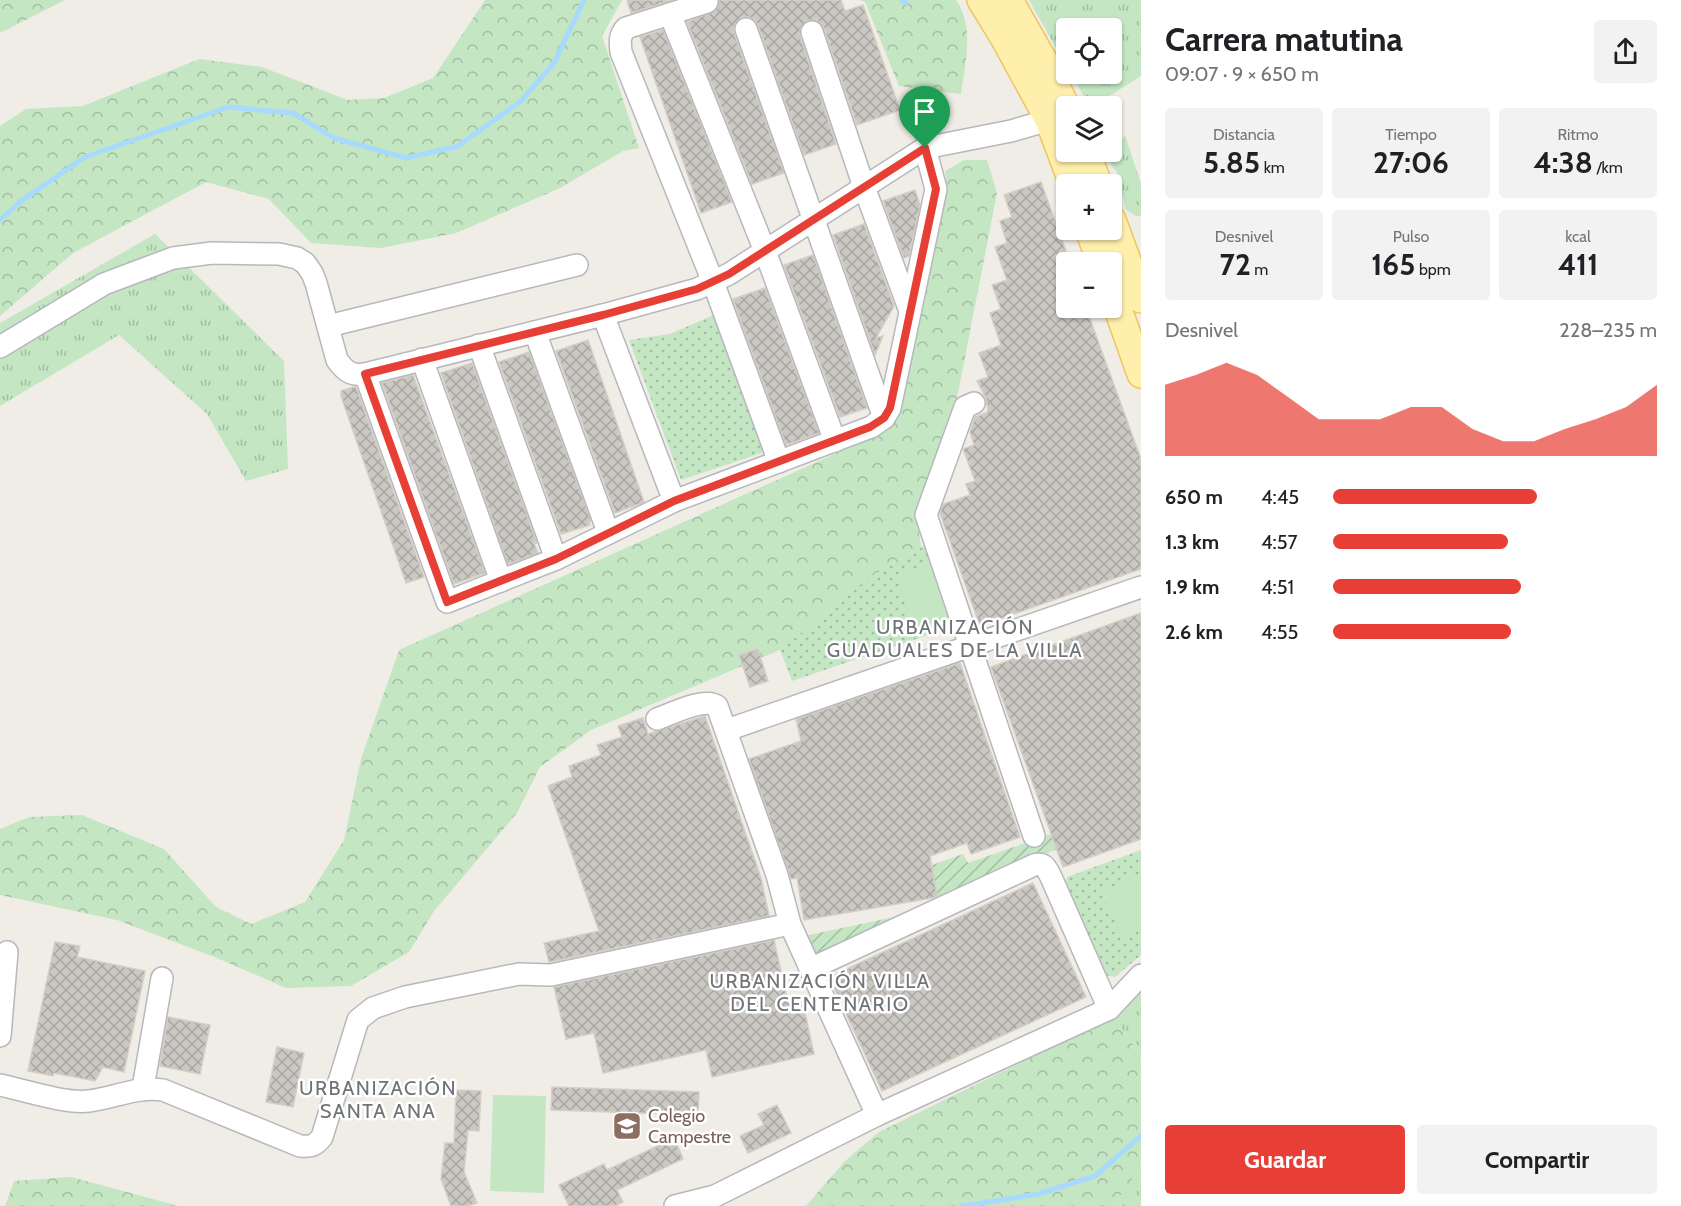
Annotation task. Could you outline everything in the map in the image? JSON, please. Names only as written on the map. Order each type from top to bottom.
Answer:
[{"type":"main road","points":[[981,0],[1005,39],[1056,111]]},
{"type":"main road","points":[[1009,0],[1043,60],[1056,107]]},
{"type":"main road","points":[[1119,240],[1141,299]]},
{"type":"main road","points":[[1121,318],[1141,374]]},
{"type":"street","points":[[707,2],[626,28],[621,34],[621,52],[713,282],[779,462]]},
{"type":"street","points":[[670,14],[765,251],[835,441]]},
{"type":"street","points":[[746,29],[884,418]]},
{"type":"street","points":[[813,32],[864,187],[910,311]]},
{"type":"street","points":[[0,347],[104,284],[173,258],[212,253],[279,254],[297,258],[305,263],[316,283],[337,360],[345,370],[352,374],[365,374],[603,315],[697,289],[729,274],[925,148],[1011,131],[1056,115]]},
{"type":"street","points":[[365,374],[447,602],[556,559],[674,501],[835,441],[870,427],[884,418],[890,408],[936,189],[925,148]]},
{"type":"street","points":[[328,327],[577,265]]},
{"type":"street","points":[[603,315],[674,501]]},
{"type":"street","points":[[534,332],[608,532]]},
{"type":"street","points":[[479,345],[556,559]]},
{"type":"street","points":[[422,359],[501,581]]},
{"type":"street","points":[[974,403],[964,407],[926,515],[1034,836]]},
{"type":"street","points":[[727,730],[1141,587]]},
{"type":"street","points":[[657,719],[699,704],[712,703],[717,706],[777,875],[790,924],[877,1115]]},
{"type":"street","points":[[810,969],[1034,865],[1042,864],[1051,878],[1109,1009]]},
{"type":"street","points":[[0,1085],[63,1099],[87,1101],[143,1088],[163,1089],[300,1146],[311,1147],[322,1137],[358,1020],[373,1008],[405,998],[519,974],[551,975],[790,924]]},
{"type":"street","points":[[0,1036],[7,952]]},
{"type":"street","points":[[675,1206],[715,1196],[877,1115],[1109,1009],[1141,975]]},
{"type":"street","points":[[143,1088],[162,978]]},
{"type":"green space","points":[[0,0],[65,0],[0,33]]},
{"type":"green space","points":[[485,0],[622,0],[602,36],[639,148],[623,151],[560,188],[456,233],[381,248],[311,243],[269,199],[206,182],[73,253],[0,316],[0,126],[26,109],[83,106],[199,59],[262,67],[348,100],[384,98],[433,78]]},
{"type":"green space","points":[[859,0],[956,0],[962,11],[967,34],[961,94],[899,86],[865,2]]},
{"type":"green space","points":[[1029,0],[1141,0],[1141,76],[1111,95],[1084,96],[1077,84],[1122,84],[1122,18],[1056,18],[1056,48]]},
{"type":"green space","points":[[1125,135],[1141,184],[1141,216],[1136,216],[1126,210],[1122,193],[1122,174],[1117,174],[1111,165],[1111,162],[1122,162],[1122,139]]},
{"type":"green space","points":[[964,160],[987,160],[997,193],[956,403],[917,517],[921,547],[872,576],[780,650],[591,730],[540,767],[517,813],[434,911],[409,952],[351,986],[286,988],[217,958],[117,920],[0,895],[0,829],[29,817],[82,815],[164,849],[216,907],[251,924],[305,902],[344,840],[361,759],[399,650],[857,444],[876,434],[899,410],[947,189],[945,171]]},
{"type":"green space","points":[[155,234],[284,361],[288,469],[246,481],[207,414],[119,335],[0,406],[0,323]]},
{"type":"green space","points":[[716,314],[771,450],[681,480],[629,340],[670,334]]},
{"type":"green space","points":[[930,542],[958,625],[792,681],[780,650],[872,576]]},
{"type":"green space","points":[[933,564],[951,619],[915,631],[897,576]]},
{"type":"green space","points":[[1051,834],[1057,849],[955,893],[937,897],[932,865],[963,854],[968,863]]},
{"type":"green space","points":[[1141,850],[1141,955],[1115,977],[1103,975],[1065,887],[1067,877]]},
{"type":"green space","points":[[1141,873],[1141,928],[1122,937],[1101,892]]},
{"type":"green space","points":[[899,916],[900,919],[814,958],[804,936]]},
{"type":"green space","points":[[1141,989],[1141,1057],[1114,1017]]},
{"type":"green space","points":[[1114,1017],[1141,1057],[1141,1167],[1113,1206],[806,1206],[844,1162],[879,1132]]},
{"type":"green space","points":[[493,1095],[546,1096],[544,1193],[490,1191]]},
{"type":"green space","points":[[1141,1167],[1141,1206],[1113,1206]]},
{"type":"green space","points":[[71,1177],[179,1206],[5,1206],[14,1181]]},
{"type":"building","points":[[627,0],[672,0],[631,13]]},
{"type":"building","points":[[719,0],[841,0],[845,11],[863,5],[900,110],[857,125],[824,28],[815,20],[807,20],[800,29],[800,36],[836,144],[804,155],[758,25],[749,17],[741,17],[734,26],[734,33],[784,173],[752,184],[687,22],[716,11]]},
{"type":"building","points":[[663,30],[732,202],[701,213],[640,37]]},
{"type":"building","points":[[1041,182],[1056,223],[1056,240],[1062,240],[1066,252],[1056,252],[1056,318],[1090,318],[1141,459],[1141,569],[980,626],[940,513],[943,504],[970,495],[966,484],[975,481],[963,449],[974,445],[970,432],[975,417],[988,412],[986,398],[977,381],[988,377],[979,353],[1001,345],[990,313],[1001,309],[992,285],[1007,280],[995,247],[1007,243],[1000,221],[1012,217],[1004,195]]},
{"type":"building","points":[[915,190],[920,205],[909,256],[904,258],[883,201]]},
{"type":"building","points":[[864,224],[894,306],[876,338],[883,336],[875,355],[833,235]]},
{"type":"building","points":[[813,255],[867,408],[840,417],[784,265]]},
{"type":"building","points":[[765,288],[819,433],[786,445],[733,299]]},
{"type":"building","points":[[588,340],[644,502],[615,513],[556,351]]},
{"type":"building","points":[[529,352],[591,521],[590,525],[561,534],[499,362]]},
{"type":"building","points":[[472,363],[537,543],[534,543],[538,553],[508,564],[441,373]]},
{"type":"building","points":[[413,375],[485,573],[454,584],[382,383]]},
{"type":"building","points":[[356,387],[424,577],[406,583],[341,396],[341,391]]},
{"type":"building","points":[[1141,613],[1141,839],[1063,867],[991,667]]},
{"type":"building","points":[[758,649],[768,681],[750,687],[739,655]]},
{"type":"building","points":[[960,663],[1020,837],[971,854],[967,843],[930,856],[937,896],[932,898],[804,920],[797,878],[791,879],[749,759],[801,741],[796,719]]},
{"type":"building","points":[[705,716],[761,878],[769,916],[549,962],[544,943],[599,931],[548,786],[572,777],[569,766],[601,755],[597,745],[622,737],[618,726],[643,718],[648,734]]},
{"type":"building","points":[[1033,883],[1086,997],[882,1091],[829,977]]},
{"type":"building","points":[[774,940],[788,1002],[802,999],[814,1054],[712,1077],[706,1050],[603,1073],[594,1033],[566,1039],[554,987]]},
{"type":"building","points":[[55,942],[80,946],[77,957],[145,971],[124,1072],[103,1067],[95,1081],[54,1073],[53,1076],[28,1071]]},
{"type":"building","points":[[168,1017],[210,1025],[200,1074],[160,1066]]},
{"type":"building","points":[[277,1047],[304,1053],[293,1107],[266,1102]]},
{"type":"building","points":[[552,1087],[699,1092],[698,1115],[551,1110]]},
{"type":"building","points":[[456,1090],[481,1091],[479,1131],[468,1130],[464,1172],[477,1203],[467,1206],[451,1206],[441,1179],[445,1143],[454,1143]]},
{"type":"building","points":[[777,1105],[791,1133],[748,1153],[740,1136],[764,1125],[758,1114]]},
{"type":"building","points":[[674,1138],[683,1159],[617,1190],[623,1202],[615,1206],[569,1206],[559,1185],[604,1164],[607,1170]]},
{"type":"waterway","points":[[0,220],[21,201],[85,157],[228,107],[293,113],[334,138],[406,158],[458,146],[521,101],[554,63],[584,0]]},
{"type":"waterway","points":[[902,0],[906,3]]},
{"type":"waterway","points":[[962,1206],[1038,1194],[1095,1176],[1141,1136]]},
{"type":"place","name":"Colegio Campestre","points":[[627,1126]]},
{"type":"district","name":"URBANIZACIÓN GUADUALES DE LA VILLA","points":[[955,638]]},
{"type":"district","name":"URBANIZACIÓN VILLA DEL CENTENARIO","points":[[820,992]]},
{"type":"district","name":"URBANIZACIÓN SANTA ANA","points":[[378,1100]]},
{"type":"route","points":[[925,148],[936,189],[890,408],[884,418],[870,427],[674,501],[556,559],[447,602],[365,374],[603,315],[697,289],[729,274],[925,148]]}]
